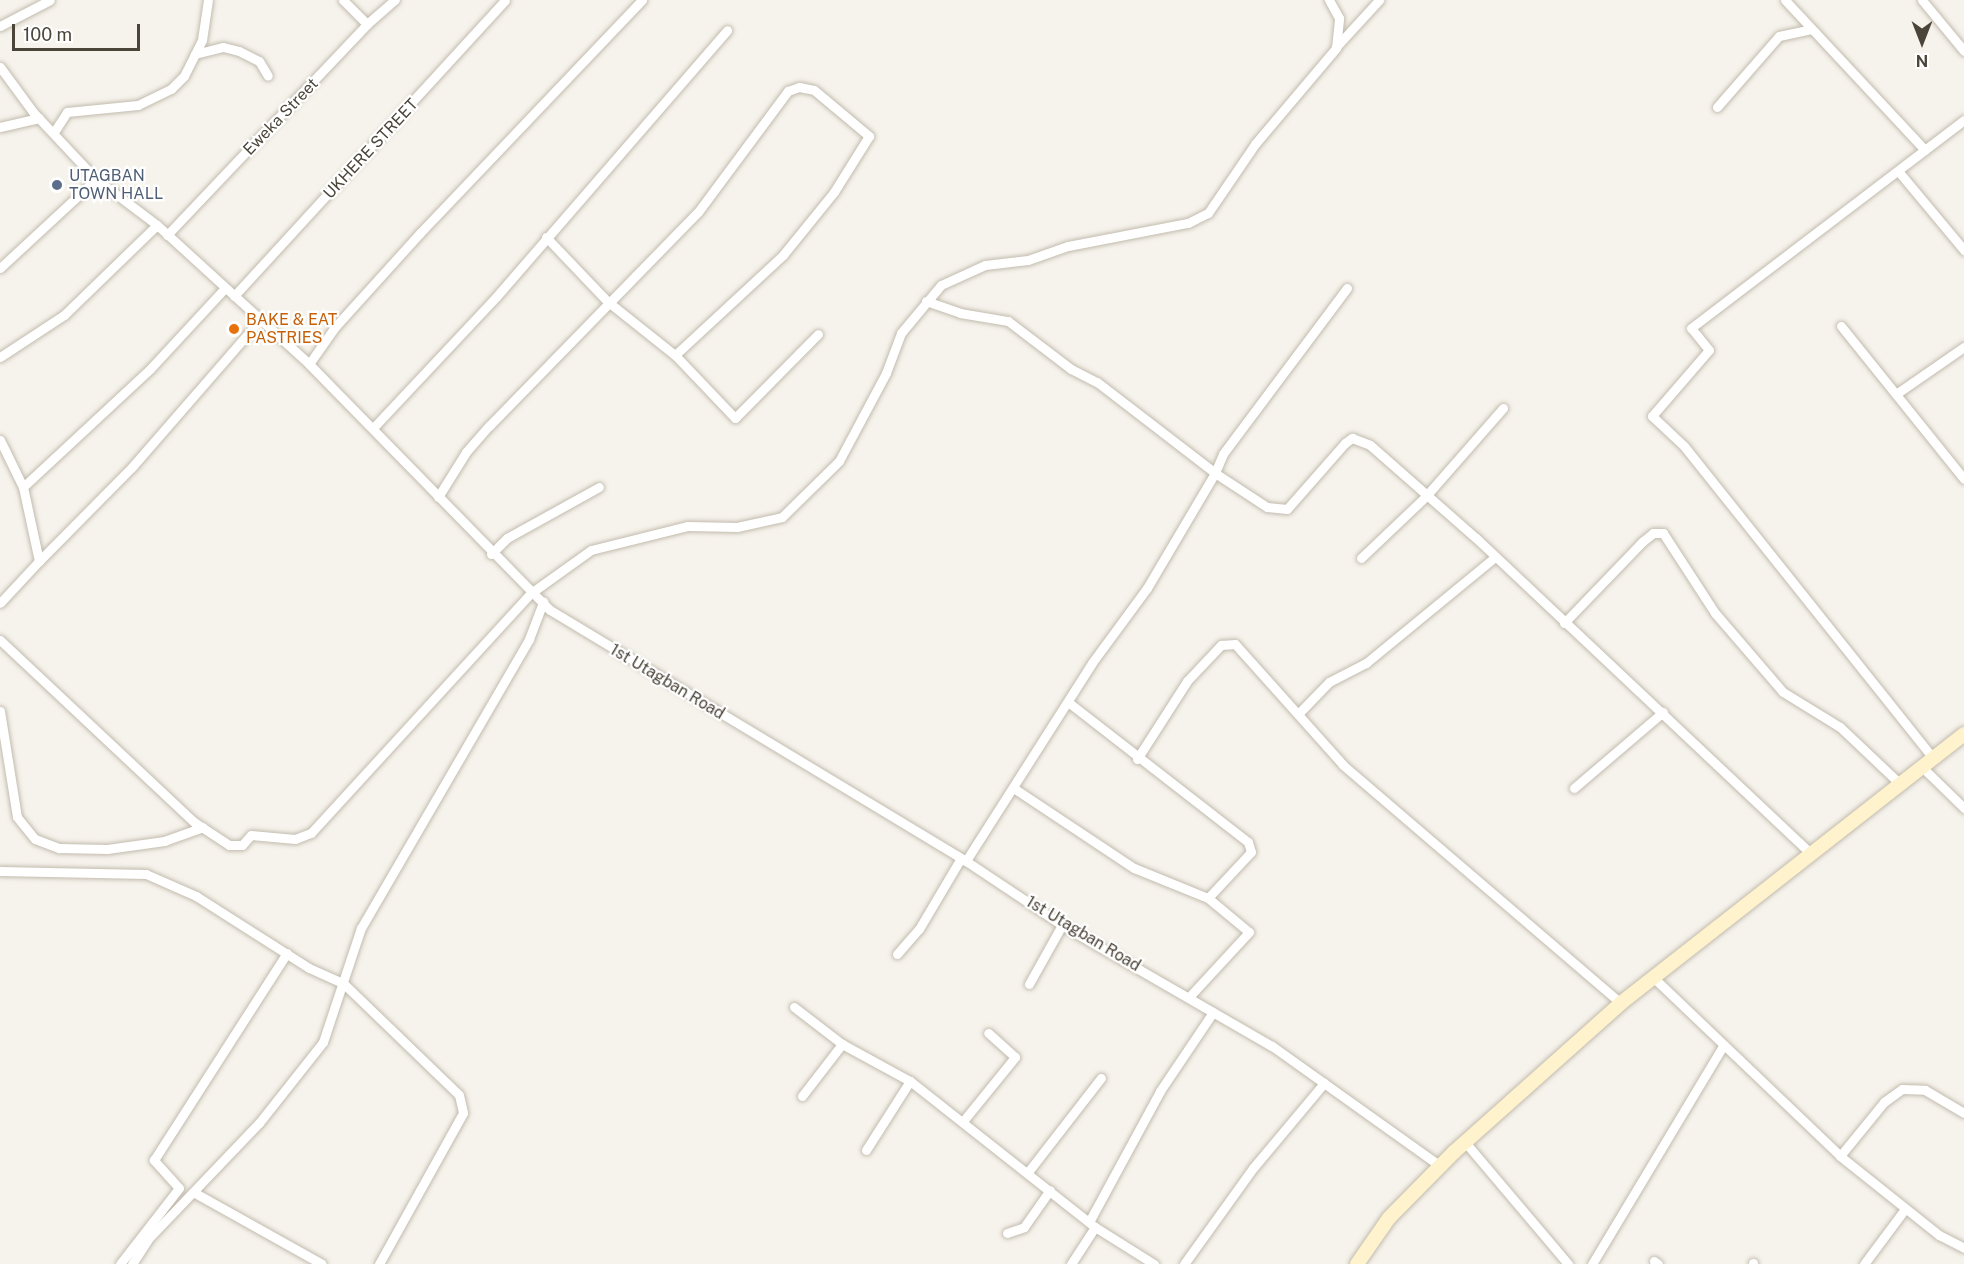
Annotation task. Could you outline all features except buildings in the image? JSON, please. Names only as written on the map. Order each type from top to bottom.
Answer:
[{"type":"main road","points":[[1357,1264],[1389,1218],[1440,1166],[1621,1003],[1898,782],[1922,767],[1964,734]]},
{"type":"street","points":[[0,26],[50,0]]},
{"type":"street","points":[[54,132],[67,112],[156,100],[184,76],[195,54],[208,0]]},
{"type":"street","points":[[344,0],[367,24]]},
{"type":"street","name":"Eweka Street","points":[[167,234],[367,24],[395,0]]},
{"type":"street","name":"UKHERE STREET","points":[[234,296],[505,0]]},
{"type":"street","points":[[309,364],[335,327],[420,233],[642,0]]},
{"type":"street","points":[[1329,0],[1339,18],[1336,48]]},
{"type":"street","points":[[0,640],[203,826],[236,846],[251,836],[295,839],[311,833],[531,593],[591,550],[687,526],[737,527],[782,517],[839,461],[886,373],[901,333],[941,285],[985,265],[1028,260],[1068,246],[1188,224],[1208,213],[1255,144],[1379,0]]},
{"type":"street","points":[[1785,0],[1924,150]]},
{"type":"street","points":[[1922,0],[1964,51]]},
{"type":"street","points":[[1717,107],[1779,36],[1811,29]]},
{"type":"street","points":[[373,428],[546,237],[726,30]]},
{"type":"street","points":[[195,54],[223,47],[239,51],[259,60],[268,76]]},
{"type":"street","name":"1st Utagban Road","points":[[0,67],[39,118],[96,179],[157,225],[309,364],[531,593],[963,859],[1062,925],[1190,996],[1324,1083],[1440,1166]]},
{"type":"street","points":[[438,497],[465,452],[607,301],[698,212],[788,91],[799,87],[831,100],[846,119],[869,136],[834,192],[783,255],[675,355]]},
{"type":"street","points":[[0,128],[39,118]]},
{"type":"street","points":[[1933,758],[1684,446],[1652,416],[1709,350],[1691,328],[1899,172],[1964,120]]},
{"type":"street","points":[[1899,172],[1964,249]]},
{"type":"street","points":[[0,268],[96,179]]},
{"type":"street","points":[[0,357],[64,315],[157,225]]},
{"type":"street","points":[[546,237],[607,301],[675,355],[735,418],[818,334]]},
{"type":"street","points":[[23,487],[150,369],[225,288]]},
{"type":"street","points":[[897,954],[919,929],[963,859],[1015,789],[1068,702],[1147,588],[1215,473],[1223,454],[1347,288]]},
{"type":"street","points":[[926,301],[960,314],[1008,321],[1071,369],[1097,381],[1215,473],[1267,507],[1287,509],[1352,438],[1370,446],[1663,712],[1809,852]]},
{"type":"street","points":[[1,600],[132,467],[260,320]]},
{"type":"street","points":[[1841,326],[1964,479]]},
{"type":"street","points":[[1896,394],[1964,347]]},
{"type":"street","points":[[1360,558],[1426,496],[1503,408]]},
{"type":"street","points":[[0,440],[23,487],[39,561]]},
{"type":"street","points":[[491,554],[507,538],[599,487]]},
{"type":"street","points":[[1564,623],[1642,542],[1653,533],[1663,533],[1715,613],[1783,692],[1840,727],[1898,782]]},
{"type":"street","points":[[1299,713],[1329,682],[1366,663],[1495,558]]},
{"type":"street","points":[[132,1264],[148,1239],[195,1193],[323,1042],[360,928],[529,639],[543,602]]},
{"type":"street","points":[[1137,759],[1187,681],[1228,642],[1299,713],[1343,765],[1621,1003]]},
{"type":"street","points":[[1068,702],[1137,759],[1251,846],[1251,852],[1208,898]]},
{"type":"street","points":[[0,711],[17,818],[35,839],[59,848],[107,849],[164,841],[203,826]]},
{"type":"street","points":[[1574,788],[1663,712]]},
{"type":"street","points":[[1922,767],[1964,808]]},
{"type":"street","points":[[1015,789],[1134,868],[1208,898],[1250,932],[1190,996]]},
{"type":"street","points":[[0,871],[146,874],[196,896],[287,953],[343,983],[459,1095],[463,1113],[379,1264]]},
{"type":"street","points":[[1029,984],[1062,925]]},
{"type":"street","points":[[120,1264],[179,1188],[154,1160],[287,953]]},
{"type":"street","points":[[1653,977],[1840,1156],[1905,1209],[1964,1248]]},
{"type":"street","points":[[795,1007],[842,1044],[909,1081],[964,1120],[1092,1224],[1154,1264]]},
{"type":"street","points":[[1071,1264],[1160,1091],[1213,1012]]},
{"type":"street","points":[[964,1120],[1016,1057],[988,1033]]},
{"type":"street","points":[[802,1096],[842,1044]]},
{"type":"street","points":[[1592,1264],[1723,1046]]},
{"type":"street","points":[[1029,1172],[1101,1078]]},
{"type":"street","points":[[866,1150],[909,1081]]},
{"type":"street","points":[[1184,1264],[1253,1168],[1324,1083]]},
{"type":"street","points":[[1840,1156],[1884,1102],[1902,1089],[1924,1090],[1964,1113]]},
{"type":"street","points":[[1465,1142],[1568,1264]]},
{"type":"street","points":[[1007,1233],[1024,1227],[1050,1190]]},
{"type":"street","points":[[195,1193],[322,1264]]},
{"type":"street","points":[[1864,1264],[1905,1209]]},
{"type":"place","name":"UTAGBAN TOWN HALL","points":[[57,185]]},
{"type":"place","name":"BAKE & EAT PASTRIES","points":[[234,329]]}]
